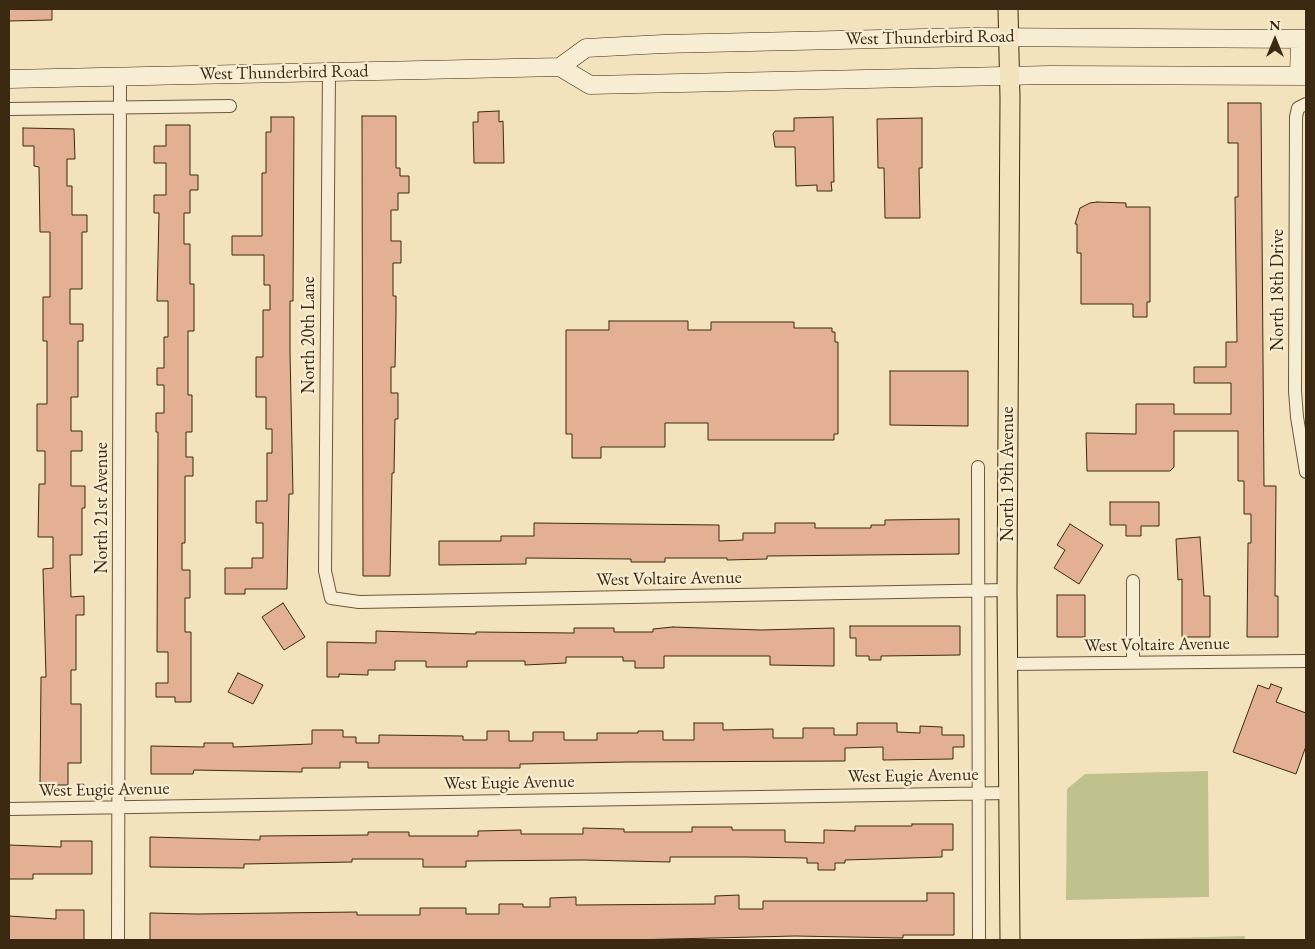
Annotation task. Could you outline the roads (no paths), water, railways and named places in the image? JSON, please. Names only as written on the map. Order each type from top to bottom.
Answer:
[{"type":"main road","name":"North 19th Avenue","points":[[1008,9],[1007,590],[1010,940]]},
{"type":"main road","name":"West Thunderbird Road","points":[[9,79],[560,67],[586,48],[663,44],[1008,36],[1303,39]]},
{"type":"main road","points":[[560,67],[590,85],[1009,76],[1303,76],[1303,39]]},
{"type":"street","name":"North 20th Lane","points":[[329,72],[325,571],[331,598]]},
{"type":"street","name":"North 21st Avenue","points":[[118,940],[120,77]]},
{"type":"street","name":"West Thunderbird Road","points":[[9,110],[230,106]]},
{"type":"street","name":"North 18th Drive","points":[[1302,106],[1296,117],[1296,402],[1306,472]]},
{"type":"street","name":"North 19th Avenue","points":[[978,467],[980,590],[979,940]]},
{"type":"street","points":[[1133,581],[1133,662]]},
{"type":"street","name":"West Voltaire Avenue","points":[[331,598],[359,602],[1007,590]]},
{"type":"street","name":"West Voltaire Avenue","points":[[1008,664],[1306,661]]},
{"type":"street","name":"West Eugie Avenue","points":[[9,809],[1009,793]]}]
